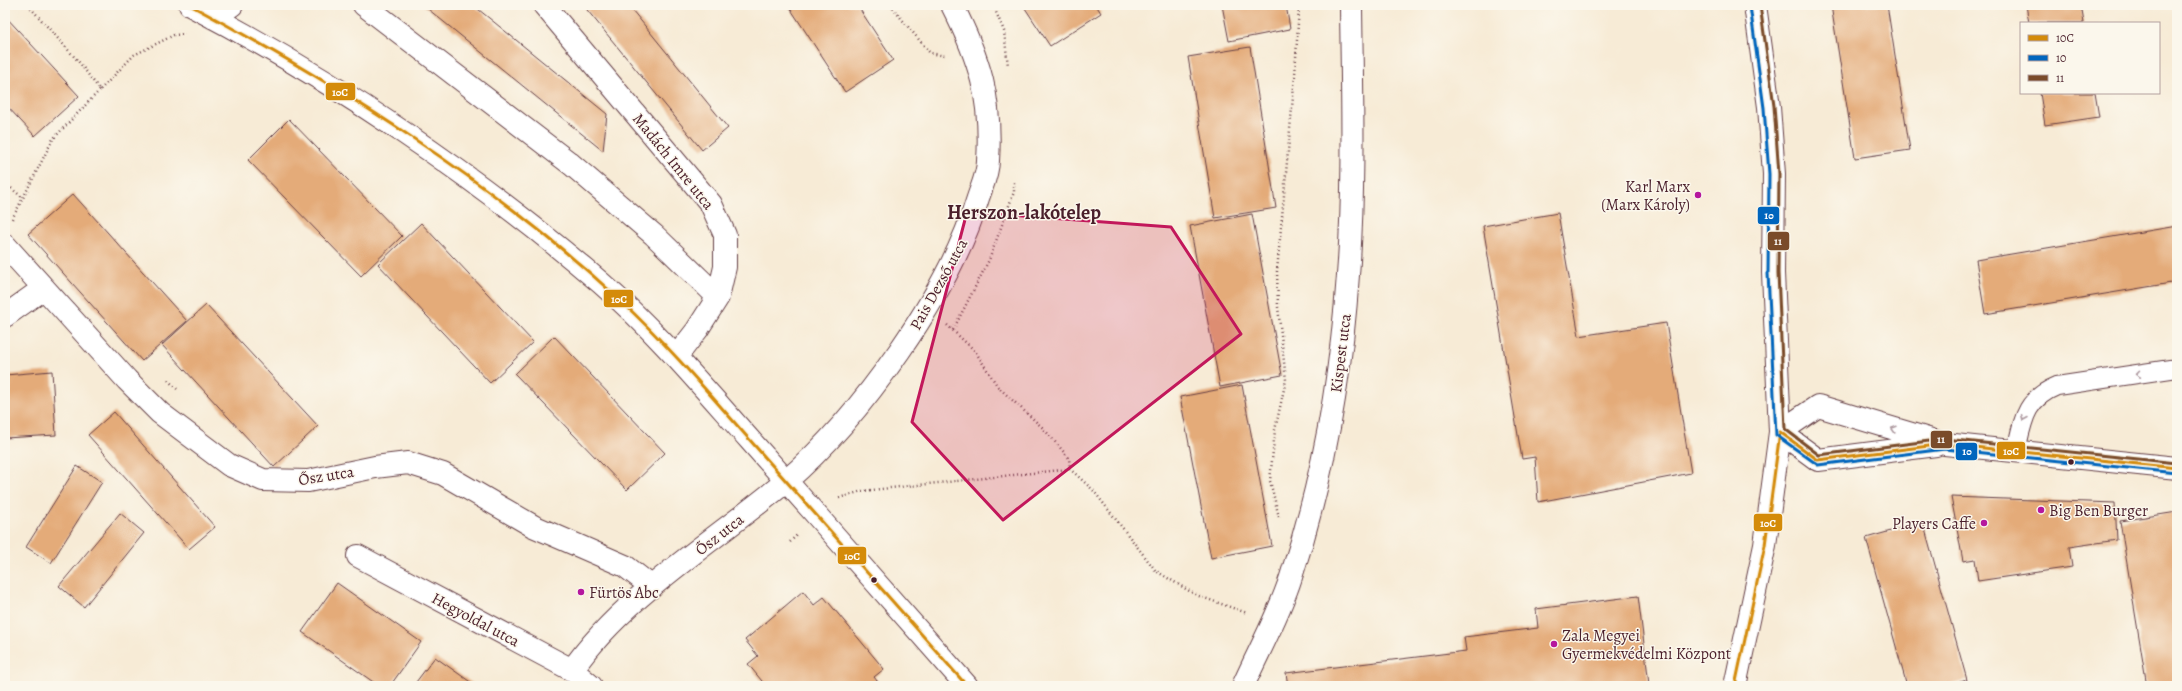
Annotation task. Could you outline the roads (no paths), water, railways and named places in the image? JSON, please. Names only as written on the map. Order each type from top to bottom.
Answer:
[{"type":"street","points":[[200,11],[232,5]]},
{"type":"street","points":[[364,5],[571,164],[654,235],[718,297]]},
{"type":"street","name":"Madách Imre utca","points":[[544,5],[711,204],[725,235],[725,267],[718,297],[697,330],[676,357]]},
{"type":"street","name":"Pais Dezső utca","points":[[786,481],[835,432],[876,382],[927,307],[947,274],[971,222],[988,164],[988,116],[983,82],[971,41],[952,5]]},
{"type":"street","name":"Kispest utca","points":[[1243,686],[1274,622],[1291,578],[1323,462],[1333,403],[1343,339],[1349,273],[1352,152],[1351,5]]},
{"type":"street","points":[[1735,686],[1765,545],[1780,432],[1773,273],[1774,174],[1769,107],[1755,5]]},
{"type":"street","points":[[200,11],[254,39],[332,86],[492,196],[601,283],[676,357],[967,686]]},
{"type":"street","name":"Ősz utca","points":[[5,245],[127,380],[160,413],[229,465],[263,480],[308,481],[375,467],[408,464],[443,474],[533,526],[625,566],[652,587]]},
{"type":"street","points":[[5,316],[44,288]]},
{"type":"street","points":[[1780,432],[1818,406],[1945,444],[2177,468]]},
{"type":"street","points":[[1780,432],[1818,460],[1945,444]]},
{"type":"street","name":"Ősz utca","points":[[572,670],[599,636],[652,587],[786,481]]},
{"type":"street","name":"Hegyoldal utca","points":[[358,556],[572,670],[591,686]]},
{"type":"lane","points":[[2016,451],[2022,422],[2032,402],[2043,392],[2057,386],[2177,368]]},
{"type":"place","name":"Karl Marx (Marx Károly)","points":[[1698,195]]},
{"type":"place","name":"Big Ben Burger","points":[[2041,510]]},
{"type":"place","name":"Players Caffe","points":[[1984,523]]},
{"type":"place","name":"Fürtös Abc","points":[[581,592]]},
{"type":"place","name":"Zala Megyei Gyermekvédelmi Központ","points":[[1554,644]]},
{"type":"district","name":"Herszon-lakótelep","points":[[1024,212]]}]
